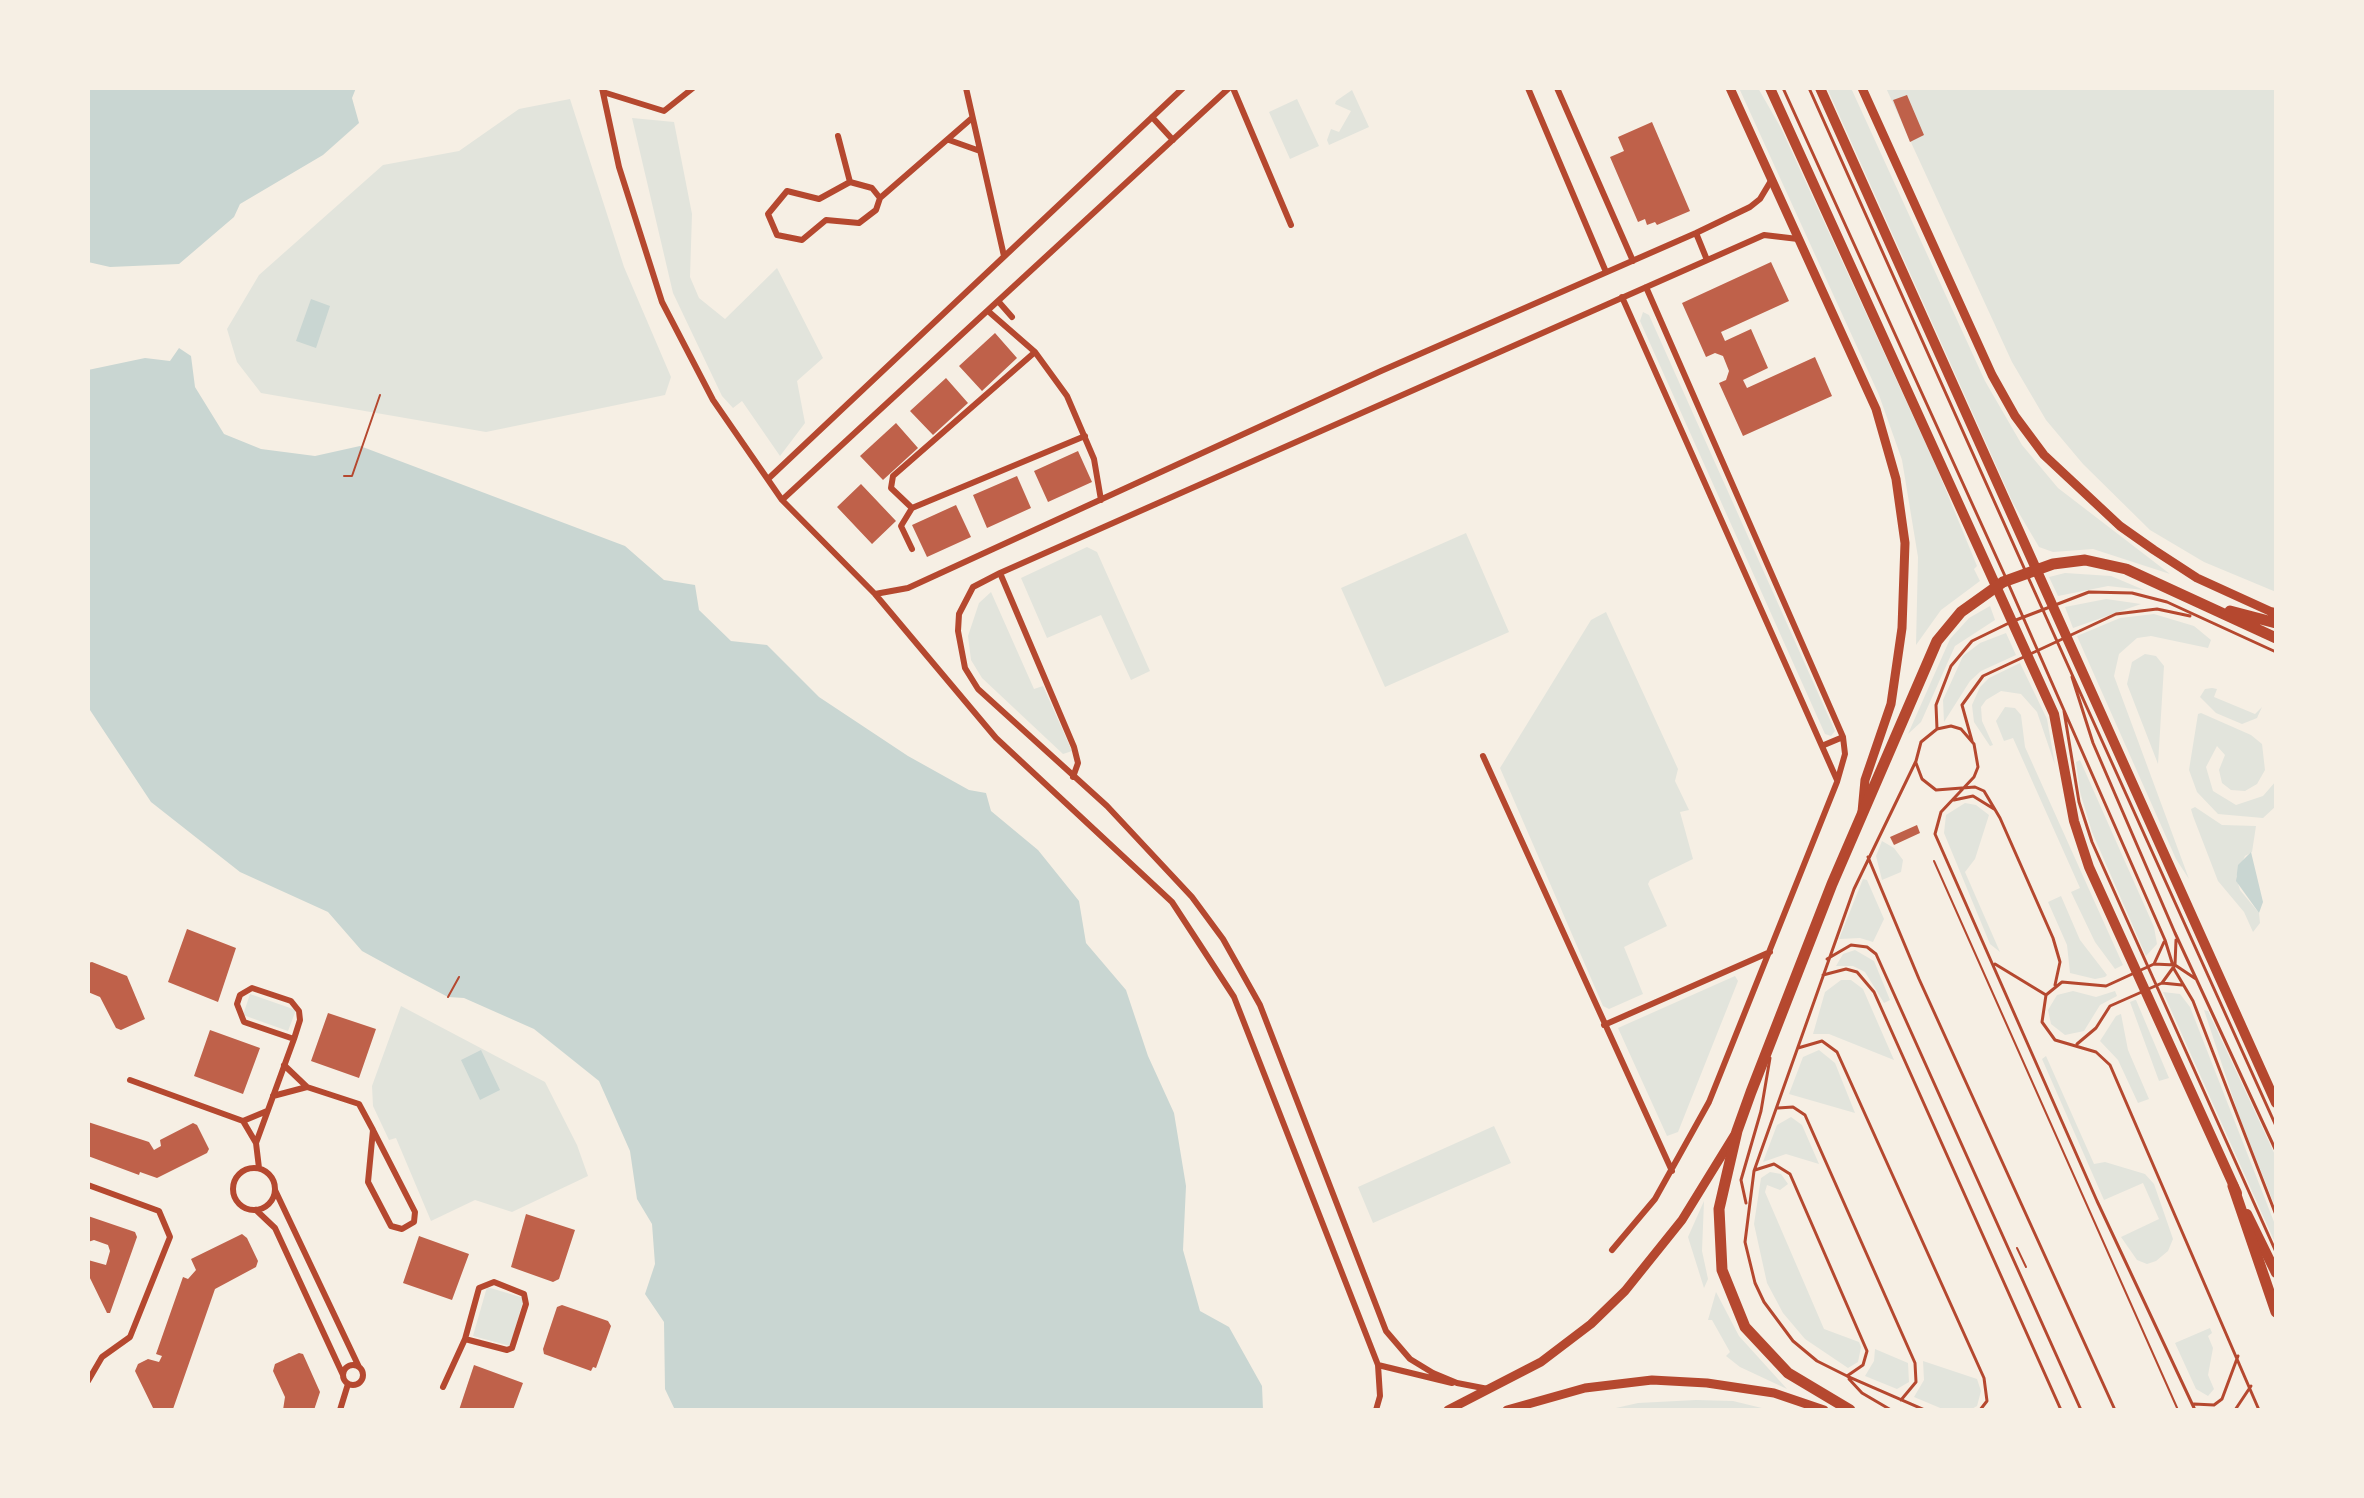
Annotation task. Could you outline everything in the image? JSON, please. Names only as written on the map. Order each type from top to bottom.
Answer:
[{"type":"highway","points":[[1770,88],[2037,662],[2057,723],[2080,843],[2149,1003],[2276,1273]]},
{"type":"highway","points":[[1820,88],[2021,550],[2276,1103]]},
{"type":"highway","points":[[1850,1410],[1788,1373],[1745,1327],[1722,1270],[1718,1237],[1722,1188],[1737,1131],[1862,814],[1937,641],[1961,612],[1987,592],[2031,570],[2085,560],[2126,569],[2276,638]]},
{"type":"highway","points":[[2204,603],[2275,616]]},
{"type":"highway","points":[[2233,1186],[2276,1312]]},
{"type":"main road","points":[[1730,88],[1880,419],[1892,459],[1903,521],[1905,595],[1891,704],[1865,780],[1862,814]]},
{"type":"main road","points":[[1862,88],[1992,375],[2015,416],[2044,455],[2120,526],[2154,550],[2197,578],[2275,616]]},
{"type":"main road","points":[[1448,1410],[1492,1390],[1568,1342],[1625,1291],[1682,1220],[1737,1131]]},
{"type":"main road","points":[[1507,1410],[1573,1390],[1652,1380],[1707,1383],[1762,1391],[1824,1410]]},
{"type":"street","points":[[603,90],[664,111],[693,88]]},
{"type":"street","points":[[966,88],[1004,256]]},
{"type":"street","points":[[768,479],[1183,88]]},
{"type":"street","points":[[782,500],[1231,88],[1291,225]]},
{"type":"street","points":[[1528,88],[1606,272]]},
{"type":"street","points":[[1557,88],[1633,261]]},
{"type":"street","points":[[603,90],[619,167],[662,302],[713,400],[782,500],[875,594],[955,694],[996,738],[1172,902],[1234,997],[1378,1365],[1380,1396],[1376,1410]]},
{"type":"street","points":[[1152,117],[1173,140]]},
{"type":"street","points":[[880,198],[872,188],[850,182],[819,199],[784,192],[769,211],[775,233],[800,240],[826,220],[859,223],[876,210],[880,198],[972,118]]},
{"type":"street","points":[[838,136],[850,182]]},
{"type":"street","points":[[949,140],[980,151]]},
{"type":"street","points":[[875,594],[908,588],[1381,371],[1696,233],[1750,207],[1760,199],[1772,179]]},
{"type":"street","points":[[1696,233],[1707,260]]},
{"type":"street","points":[[1457,1383],[1410,1359],[1386,1331],[1260,1005],[1223,939],[1192,897],[1107,806],[978,689],[965,668],[960,647],[959,614],[973,587],[1000,573],[1764,235],[1799,239]]},
{"type":"street","points":[[1612,1250],[1641,1218],[1672,1171],[1709,1102],[1837,782],[1845,754],[1843,737],[1646,287]]},
{"type":"street","points":[[1622,297],[1824,745],[1837,782]]},
{"type":"street","points":[[998,301],[1012,317]]},
{"type":"street","points":[[988,311],[1035,352],[1067,396],[1094,459],[1101,500]]},
{"type":"street","points":[[912,508],[891,488],[893,476],[1035,352]]},
{"type":"street","points":[[1376,362],[1381,371]]},
{"type":"street","points":[[912,549],[901,526],[912,508],[1085,436]]},
{"type":"street","points":[[1000,573],[1074,747],[1078,763],[1073,777]]},
{"type":"street","points":[[1824,745],[1843,737]]},
{"type":"street","points":[[1483,756],[1672,1171]]},
{"type":"street","points":[[1604,1025],[1770,952]]},
{"type":"street","points":[[256,1143],[294,1039],[300,1020],[299,1011],[291,1001],[252,988],[240,995],[237,1004],[244,1022],[294,1039]]},
{"type":"street","points":[[284,1065],[307,1087],[359,1104],[373,1130],[416,1216],[414,1222],[402,1229],[391,1226],[368,1182],[373,1130]]},
{"type":"street","points":[[130,1080],[243,1121],[256,1143],[259,1168],[271,1177],[363,1372],[361,1382],[348,1384]]},
{"type":"street","points":[[273,1096],[307,1087]]},
{"type":"street","points":[[243,1121],[267,1111]]},
{"type":"street","points":[[259,1168],[238,1174],[233,1188],[237,1202],[256,1210],[275,1228],[348,1384],[340,1410]]},
{"type":"street","points":[[88,1185],[159,1211],[170,1237],[130,1337],[102,1357],[88,1381]]},
{"type":"street","points":[[256,1210],[269,1204],[275,1190]]},
{"type":"street","points":[[443,1387],[465,1339],[483,1284],[494,1282],[524,1294],[526,1304],[512,1348],[507,1350],[465,1339]]},
{"type":"street","points":[[343,1375],[349,1365],[359,1367]]},
{"type":"street","points":[[1378,1365],[1438,1382],[1492,1390]]},
{"type":"lane","points":[[1783,88],[1992,560]]},
{"type":"lane","points":[[1809,88],[2021,550]]},
{"type":"lane","points":[[1937,729],[1936,705],[1951,666],[1967,647],[1985,633],[2066,598],[2089,592],[2150,596],[2276,652]]},
{"type":"lane","points":[[2194,616],[2157,609],[2129,610],[1983,676],[1962,705],[1978,767],[1941,812],[1935,834],[2097,1201],[2195,1410]]},
{"type":"lane","points":[[2066,647],[2093,743],[2175,933],[2276,1151]]},
{"type":"lane","points":[[2037,662],[2063,708],[2174,966],[2193,1001],[2276,1215]]},
{"type":"lane","points":[[2069,666],[2276,1126]]},
{"type":"lane","points":[[2063,708],[2085,825],[2276,1252]]},
{"type":"lane","points":[[1747,1206],[1754,1171],[1827,959],[1868,857],[1916,761],[1921,742],[1937,729],[1955,726],[1974,744]]},
{"type":"lane","points":[[1916,761],[1927,784],[1947,792],[1975,787],[1984,791],[1997,812],[2058,952],[2055,985]]},
{"type":"lane","points":[[1951,802],[1973,796],[1997,812]]},
{"type":"lane","points":[[1868,857],[1919,979],[2115,1410]]},
{"type":"lane","points":[[2077,1044],[2096,1028],[2106,1010],[2162,983],[2174,966],[2175,933]]},
{"type":"lane","points":[[2154,964],[2165,940]]},
{"type":"lane","points":[[1827,959],[1851,945],[1867,947],[1876,954],[2081,1410]]},
{"type":"lane","points":[[1992,962],[2046,995]]},
{"type":"lane","points":[[2196,979],[2174,966],[2154,964],[2114,983],[2093,986],[2070,980],[2055,985],[2046,995],[2041,1010],[2047,1032],[2055,1040],[2096,1052],[2110,1065],[2259,1410]]},
{"type":"lane","points":[[1823,975],[1846,969],[1857,972],[1874,992],[2061,1410]]},
{"type":"lane","points":[[2162,983],[2183,986]]},
{"type":"lane","points":[[1798,1048],[1822,1041],[1837,1052],[1984,1378],[1987,1401],[1980,1410]]},
{"type":"lane","points":[[1772,1044],[1761,1111],[1741,1180],[1747,1206],[1749,1261],[1764,1302],[1793,1341],[1817,1361],[1925,1410]]},
{"type":"lane","points":[[1777,1108],[1793,1107],[1805,1115],[1915,1363],[1916,1382],[1901,1400]]},
{"type":"lane","points":[[1754,1171],[1774,1164],[1790,1174],[1867,1351],[1863,1365],[1847,1376]]},
{"type":"lane","points":[[2192,1403],[2214,1405],[2222,1399],[2238,1356]]},
{"type":"lane","points":[[1847,1376],[1862,1393],[1891,1410]]},
{"type":"lane","points":[[2235,1410],[2251,1386]]},
{"type":"path","points":[[344,476],[352,476],[380,395]]},
{"type":"path","points":[[1934,861],[2178,1410]]},
{"type":"path","points":[[448,997],[459,977]]},
{"type":"shaded area","points":[[88,88],[356,88],[352,98],[359,123],[323,155],[240,204],[234,217],[179,264],[110,267],[88,262]]},
{"type":"shaded area","points":[[1739,88],[1758,88],[1781,128],[1936,466],[1977,566],[1974,569],[1980,581],[1941,610],[1916,645],[1918,557],[1902,460],[1879,395]]},
{"type":"shaded area","points":[[1827,88],[1851,88],[1985,381],[2022,445],[2058,488],[2170,574],[2093,549],[2053,552],[2039,547],[2013,503]]},
{"type":"shaded area","points":[[1886,88],[2276,88],[2276,592],[2204,562],[2150,530],[2083,464],[2046,420],[2012,362]]},
{"type":"shaded area","points":[[1352,90],[1369,127],[1329,145],[1327,140],[1331,129],[1339,132],[1351,111],[1335,104],[1336,101]]},
{"type":"shaded area","points":[[570,99],[624,267],[671,377],[665,395],[486,432],[261,393],[237,362],[227,329],[259,275],[383,165],[459,151],[519,109]]},
{"type":"shaded area","points":[[1297,99],[1319,146],[1290,159],[1269,112]]},
{"type":"shaded area","points":[[632,118],[674,122],[692,214],[690,277],[699,298],[725,319],[777,268],[823,358],[797,381],[805,423],[780,456],[742,401],[733,408],[722,396],[673,293]]},
{"type":"shaded area","points":[[311,299],[330,306],[316,348],[296,341]]},
{"type":"shaded area","points":[[1643,312],[1649,315],[1835,731],[1831,736],[1825,734],[1640,321]]},
{"type":"shaded area","points":[[179,348],[191,356],[195,387],[224,434],[261,449],[315,456],[360,446],[625,546],[664,580],[695,585],[699,610],[731,641],[767,645],[819,697],[908,756],[969,790],[986,793],[991,811],[1038,850],[1079,901],[1086,943],[1126,990],[1148,1056],[1174,1113],[1186,1186],[1183,1250],[1200,1311],[1229,1327],[1262,1386],[1263,1410],[675,1410],[665,1389],[664,1322],[645,1294],[655,1264],[652,1224],[637,1199],[630,1151],[599,1081],[534,1029],[464,998],[448,997],[404,974],[362,951],[328,912],[240,872],[151,802],[88,707],[88,370],[145,358],[170,361]]},
{"type":"shaded area","points":[[1466,533],[1509,632],[1385,687],[1341,588]]},
{"type":"shaded area","points":[[1087,547],[1097,552],[1150,671],[1131,680],[1101,615],[1047,638],[1021,578]]},
{"type":"shaded area","points":[[2065,573],[2111,576],[2144,590],[2108,586],[2058,596],[2049,577]]},
{"type":"shaded area","points":[[991,592],[1034,689],[1043,686],[1072,751],[1063,754],[982,678],[971,660],[968,636],[979,603]]},
{"type":"shaded area","points":[[2106,599],[2141,604],[2073,628],[2065,607]]},
{"type":"shaded area","points":[[1990,606],[1995,620],[1955,646],[1921,722],[1908,734],[1950,639],[1969,618]]},
{"type":"shaded area","points":[[1606,612],[1678,769],[1675,781],[1689,810],[1680,812],[1693,859],[1650,880],[1648,884],[1667,926],[1624,947],[1643,994],[1609,1009],[1603,1006],[1500,768],[1591,620]]},
{"type":"shaded area","points":[[2154,614],[2194,626],[2211,640],[2208,648],[2151,636],[2137,638],[2119,654],[2114,676],[2189,879],[2176,859],[2077,636],[2120,618]]},
{"type":"shaded area","points":[[2006,633],[2016,655],[1981,671],[1970,681],[1944,722],[1943,700],[1963,656],[1980,643]]},
{"type":"shaded area","points":[[2145,654],[2156,656],[2164,666],[2158,764],[2127,684],[2132,662]]},
{"type":"shaded area","points":[[2020,663],[2047,719],[2055,765],[2037,712],[2021,694],[2001,691],[1981,707],[1982,721],[1993,745],[1990,746],[1974,722],[1972,705],[1980,687],[1989,678]]},
{"type":"shaded area","points":[[2205,689],[2217,689],[2214,697],[2255,714],[2262,707],[2257,718],[2242,724],[2216,713],[2200,697]]},
{"type":"shaded area","points":[[2005,707],[2015,708],[2021,715],[2025,747],[2123,965],[2115,969],[2095,942],[2071,892],[2080,888],[2013,738],[2004,741],[1996,721]]},
{"type":"shaded area","points":[[2198,714],[2251,735],[2262,744],[2265,770],[2257,784],[2245,791],[2231,790],[2222,783],[2219,770],[2225,755],[2217,746],[2206,767],[2213,791],[2236,805],[2263,796],[2276,781],[2276,806],[2263,818],[2218,814],[2197,792],[2189,770]]},
{"type":"shaded area","points":[[2080,760],[2154,927],[2157,944],[2146,956],[2092,832],[2080,792],[2076,762]]},
{"type":"shaded area","points":[[1965,803],[1976,805],[1989,815],[1975,859],[1965,872],[2000,952],[1990,944],[1944,833],[1946,815]]},
{"type":"shaded area","points":[[2195,807],[2222,825],[2256,826],[2252,852],[2245,856],[2236,877],[2240,890],[2259,913],[2260,923],[2253,932],[2244,912],[2218,881],[2193,816],[2191,809]]},
{"type":"shaded area","points":[[1882,841],[1894,848],[1903,860],[1901,872],[1882,880],[1876,856]]},
{"type":"shaded area","points":[[2251,852],[2263,902],[2259,913],[2236,881],[2238,865]]},
{"type":"shaded area","points":[[1863,879],[1867,880],[1884,919],[1873,942],[1860,938],[1839,939]]},
{"type":"shaded area","points":[[2061,896],[2080,940],[2107,975],[2105,977],[2095,979],[2070,973],[2067,945],[2048,902]]},
{"type":"shaded area","points":[[1855,950],[1874,961],[1890,1000],[1884,1003],[1865,972],[1853,966],[1836,966],[1843,954]]},
{"type":"shaded area","points":[[1735,976],[1738,981],[1678,1132],[1667,1136],[1618,1028]]},
{"type":"shaded area","points":[[1841,980],[1851,980],[1863,989],[1894,1060],[1829,1034],[1813,1034],[1825,992]]},
{"type":"shaded area","points":[[2073,991],[2096,997],[2115,991],[2117,996],[2100,1005],[2084,1031],[2065,1035],[2051,1024],[2048,1010],[2057,995]]},
{"type":"shaded area","points":[[2163,992],[2180,994],[2190,1007],[2276,1227],[2276,1245]]},
{"type":"shaded area","points":[[250,994],[296,1010],[288,1031],[243,1015]]},
{"type":"shaded area","points":[[2136,1000],[2169,1078],[2159,1081],[2130,1002]]},
{"type":"shaded area","points":[[401,1006],[545,1082],[577,1145],[588,1176],[512,1212],[475,1200],[431,1221],[396,1138],[389,1140],[373,1106],[372,1086]]},
{"type":"shaded area","points":[[2204,1010],[2208,1011],[2276,1157],[2276,1209],[2239,1116]]},
{"type":"shaded area","points":[[2121,1014],[2128,1050],[2149,1099],[2138,1103],[2118,1060],[2100,1041],[2116,1016]]},
{"type":"shaded area","points":[[481,1050],[500,1090],[480,1100],[461,1060]]},
{"type":"shaded area","points":[[1819,1050],[1835,1063],[1855,1113],[1789,1094],[1803,1057]]},
{"type":"shaded area","points":[[2046,1056],[2094,1164],[2105,1162],[2145,1174],[2154,1184],[2173,1239],[2168,1251],[2156,1261],[2147,1264],[2137,1260],[2121,1237],[2159,1219],[2143,1183],[2104,1200],[2042,1059]]},
{"type":"shaded area","points":[[1791,1117],[1802,1125],[1819,1164],[1786,1154],[1763,1162],[1777,1125]]},
{"type":"shaded area","points":[[1494,1126],[1511,1163],[1373,1223],[1358,1187]]},
{"type":"shaded area","points":[[1770,1172],[1781,1174],[1788,1184],[1780,1190],[1767,1185],[1765,1192],[1824,1329],[1859,1342],[1861,1347],[1858,1362],[1848,1368],[1805,1339],[1783,1313],[1767,1283],[1754,1224],[1761,1178]]},
{"type":"shaded area","points":[[1704,1201],[1702,1251],[1708,1279],[1704,1288],[1688,1237]]},
{"type":"shaded area","points":[[487,1287],[524,1298],[510,1346],[473,1336]]},
{"type":"shaded area","points":[[1716,1292],[1739,1336],[1787,1389],[1740,1367],[1726,1356],[1730,1352],[1712,1320],[1708,1320]]},
{"type":"shaded area","points":[[2210,1328],[2212,1333],[2208,1336],[2213,1348],[2208,1375],[2214,1389],[2208,1396],[2196,1389],[2175,1343]]},
{"type":"shaded area","points":[[1875,1349],[1908,1363],[1909,1382],[1897,1389],[1865,1376],[1874,1361]]},
{"type":"shaded area","points":[[1923,1361],[1977,1379],[1981,1391],[1977,1406],[1970,1410],[1945,1410],[1914,1397],[1924,1380]]},
{"type":"shaded area","points":[[1733,1401],[1770,1410],[1607,1410],[1638,1403]]},
{"type":"building","points":[[1907,95],[1924,135],[1910,142],[1893,100]]},
{"type":"building","points":[[1652,122],[1690,211],[1657,225],[1655,222],[1647,225],[1645,219],[1638,222],[1610,157],[1624,151],[1618,137]]},
{"type":"building","points":[[1771,262],[1789,301],[1721,332],[1725,341],[1751,329],[1768,368],[1743,380],[1747,388],[1815,357],[1832,396],[1743,436],[1719,383],[1726,380],[1729,371],[1723,356],[1715,353],[1706,357],[1682,303]]},
{"type":"building","points":[[995,333],[1017,358],[982,391],[959,366]]},
{"type":"building","points":[[946,378],[968,403],[933,435],[910,411]]},
{"type":"building","points":[[896,423],[918,448],[883,480],[860,456]]},
{"type":"building","points":[[1078,451],[1092,482],[1048,502],[1034,471]]},
{"type":"building","points":[[1017,476],[1031,508],[987,528],[973,495]]},
{"type":"building","points":[[861,484],[896,521],[872,544],[837,507]]},
{"type":"building","points":[[956,505],[971,537],[927,557],[912,525]]},
{"type":"building","points":[[1917,825],[1920,833],[1894,845],[1890,837]]},
{"type":"building","points":[[187,929],[236,948],[218,1002],[168,982]]},
{"type":"building","points":[[88,963],[127,976],[145,1019],[121,1030],[116,1028],[100,997],[88,992]]},
{"type":"building","points":[[328,1013],[376,1029],[359,1078],[311,1061]]},
{"type":"building","points":[[210,1030],[260,1048],[243,1094],[194,1076]]},
{"type":"building","points":[[88,1122],[149,1142],[154,1150],[161,1146],[160,1140],[193,1123],[209,1149],[207,1153],[157,1178],[140,1172],[139,1175],[88,1156]]},
{"type":"building","points":[[526,1214],[575,1230],[559,1279],[553,1282],[511,1267]]},
{"type":"building","points":[[88,1216],[135,1232],[137,1237],[110,1313],[107,1313],[88,1274],[88,1260],[106,1265],[110,1251],[108,1245],[94,1240],[88,1242]]},
{"type":"building","points":[[242,1234],[258,1261],[256,1267],[215,1289],[173,1409],[154,1410],[135,1371],[138,1364],[148,1359],[159,1362],[162,1356],[156,1354],[183,1277],[188,1279],[196,1270],[191,1259]]},
{"type":"building","points":[[419,1236],[469,1254],[452,1300],[403,1283]]},
{"type":"building","points":[[562,1305],[608,1321],[611,1326],[596,1368],[593,1367],[591,1371],[544,1354],[557,1307]]},
{"type":"building","points":[[303,1354],[320,1392],[314,1410],[283,1410],[285,1397],[273,1371],[275,1364]]},
{"type":"building","points":[[474,1365],[523,1383],[513,1410],[459,1410]]}]
